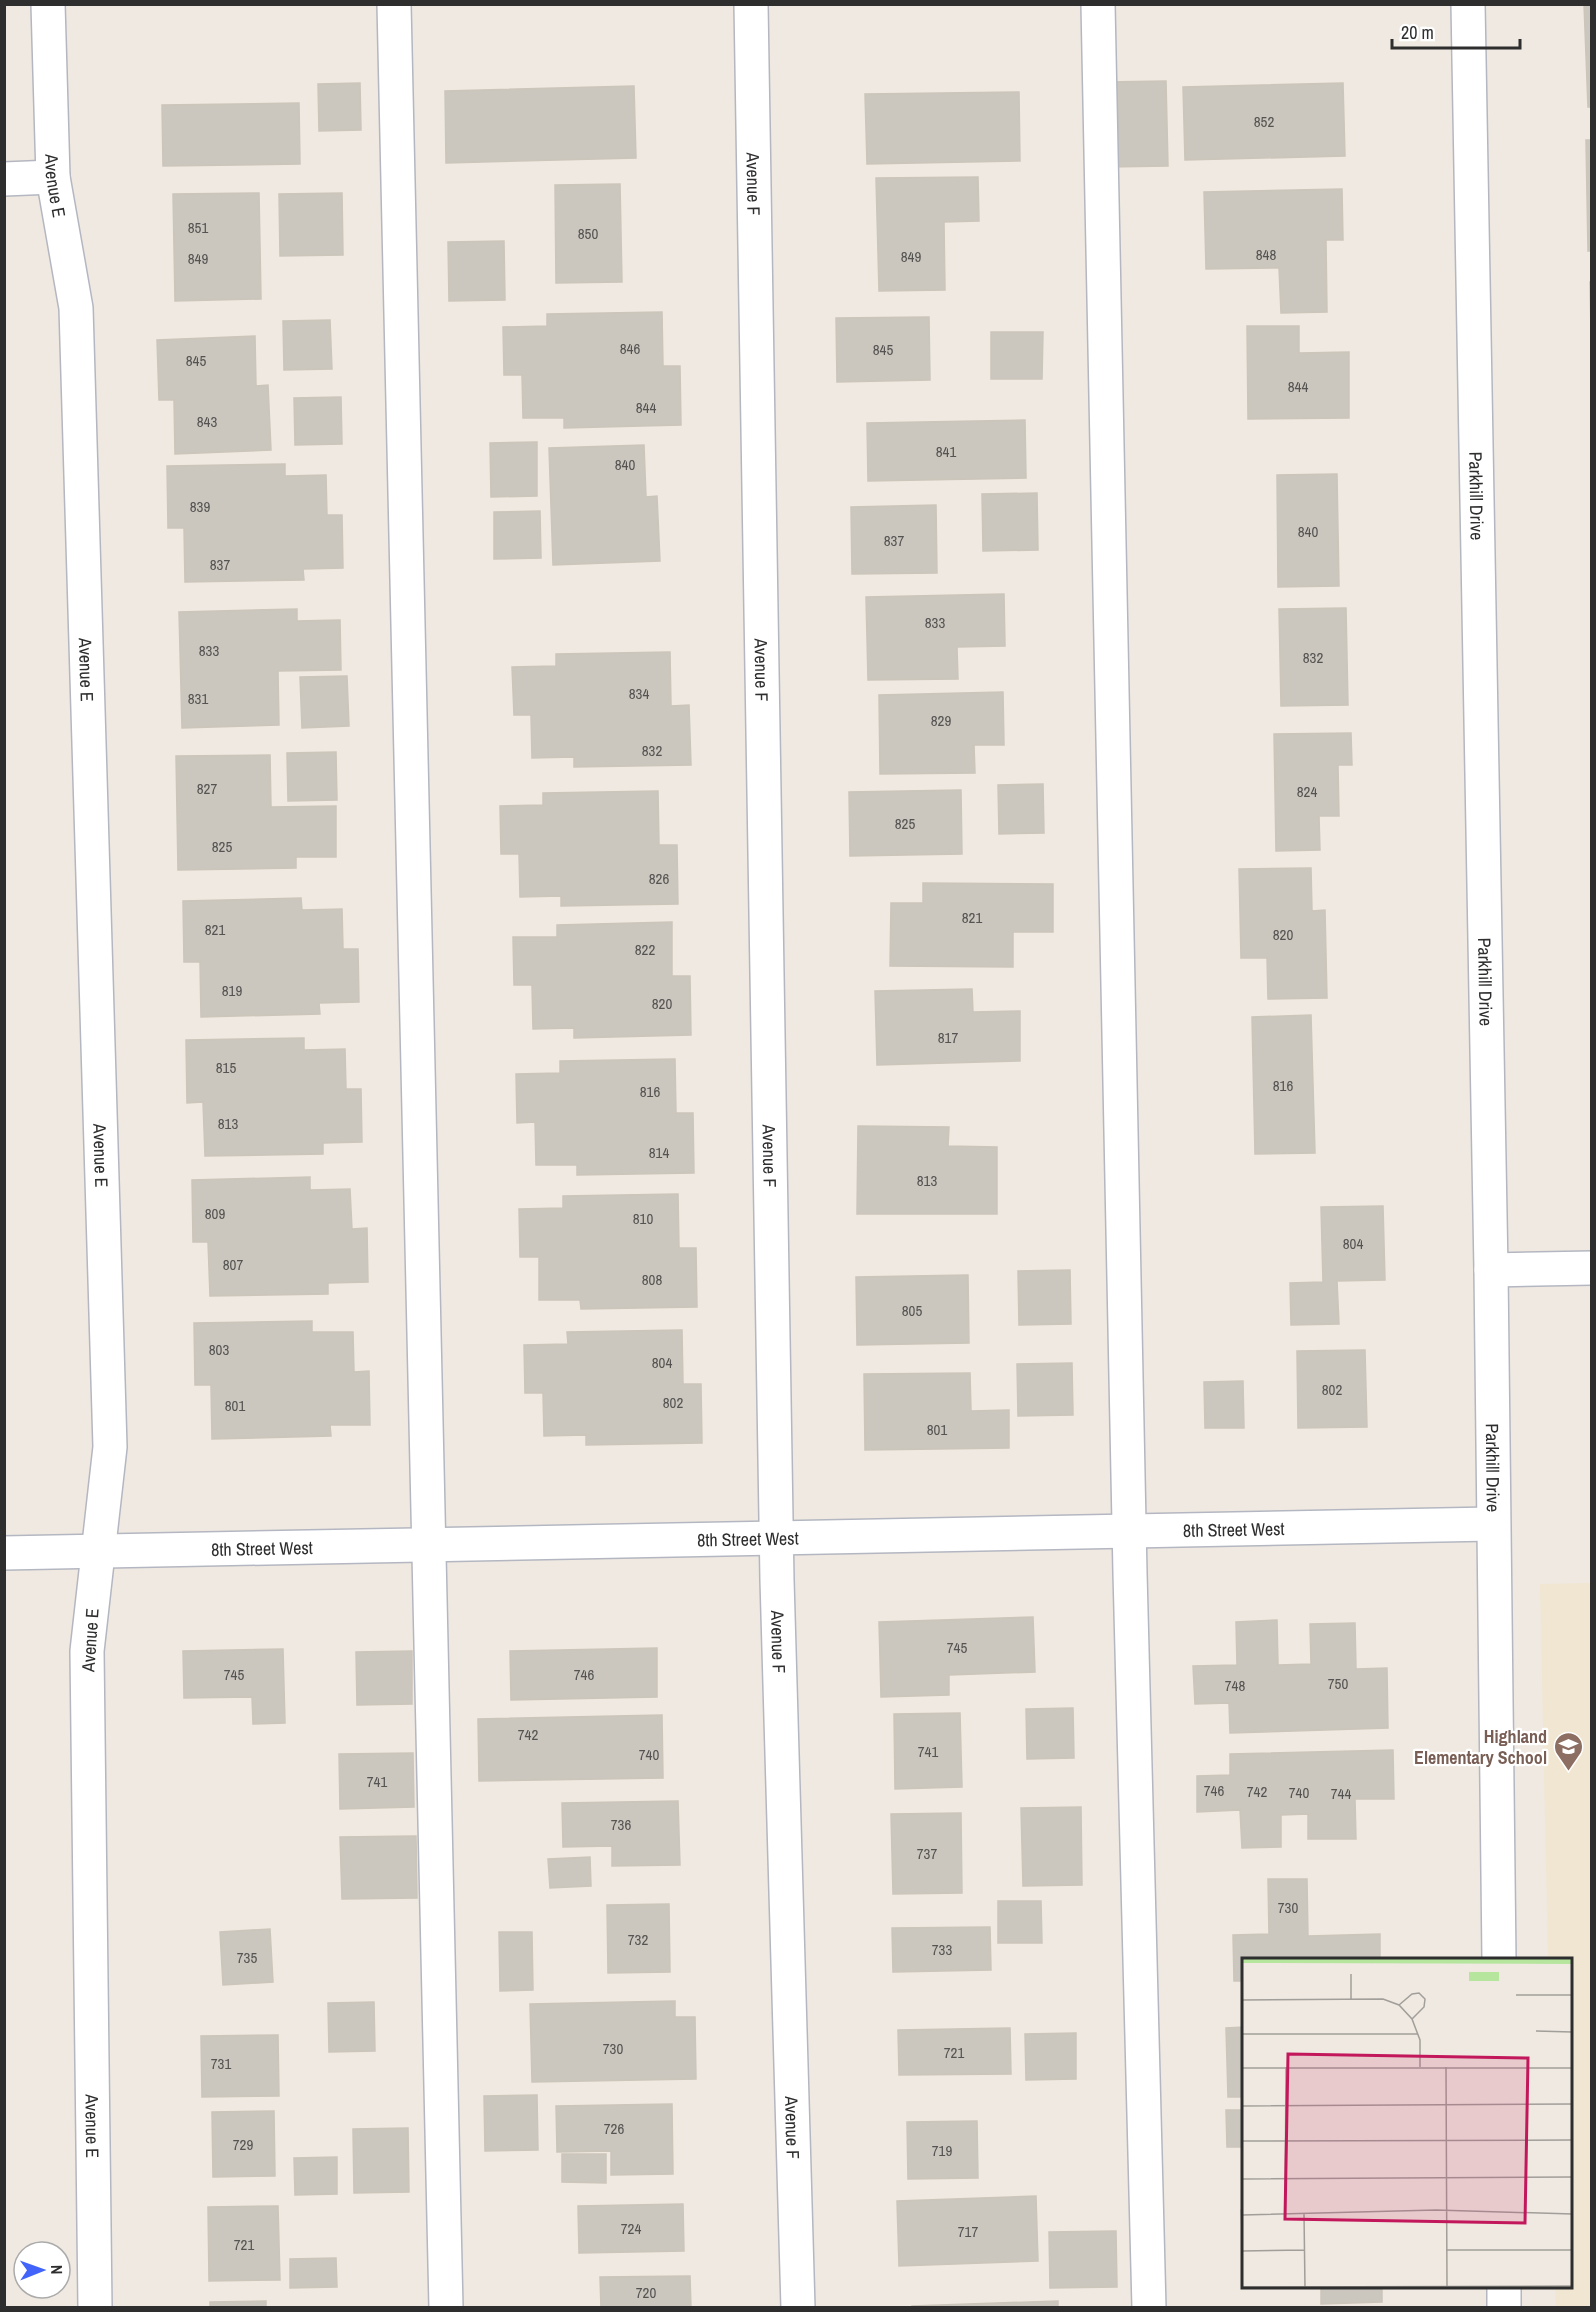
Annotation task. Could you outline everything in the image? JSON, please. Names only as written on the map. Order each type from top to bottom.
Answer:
[{"type":"street","name":"Avenue E","points":[[48,4],[53,177],[77,320],[110,1447],[87,1651],[95,2307]]},
{"type":"street","points":[[394,4],[446,2307]]},
{"type":"street","name":"Avenue F","points":[[751,4],[777,1537],[798,2307]]},
{"type":"street","points":[[1098,4],[1129,1531],[1149,2307]]},
{"type":"street","name":"Parkhill Drive","points":[[1468,4],[1491,1270],[1492,1524],[1499,1958]]},
{"type":"street","points":[[4,179],[53,177]]},
{"type":"street","points":[[1491,1270],[1592,1268]]},
{"type":"street","name":"8th Street West","points":[[4,1553],[1492,1524]]},
{"type":"street","points":[[1504,2288],[1504,2307]]},
{"type":"shaded area","name":"Highland Elementary School","points":[[1591,1583],[1591,2307],[1556,2307],[1555,2288],[1572,2288],[1572,1958],[1548,1958],[1540,1584]]},
{"type":"building","points":[[1584,4],[1592,4],[1592,107],[1588,107]]},
{"type":"building","points":[[1166,81],[1168,166],[1107,167],[1106,82]]},
{"type":"building","points":[[360,83],[361,130],[319,131],[318,84]]},
{"type":"building","points":[[1343,83],[1345,156],[1185,160],[1183,87]]},
{"type":"building","points":[[634,86],[636,158],[446,163],[445,91]]},
{"type":"building","points":[[1019,92],[1020,161],[867,164],[865,94]]},
{"type":"building","points":[[299,103],[300,164],[163,166],[162,105]]},
{"type":"building","points":[[1586,140],[1592,140],[1592,251],[1588,251]]},
{"type":"building","points":[[978,177],[979,221],[944,222],[945,290],[879,291],[876,178]]},
{"type":"building","points":[[620,184],[622,282],[556,283],[555,185]]},
{"type":"building","points":[[1342,189],[1343,240],[1326,240],[1327,312],[1281,313],[1279,268],[1206,269],[1204,192]]},
{"type":"building","points":[[259,193],[261,299],[175,301],[173,194]]},
{"type":"building","points":[[342,193],[343,255],[280,256],[279,194]]},
{"type":"building","points":[[504,241],[505,300],[449,301],[448,242]]},
{"type":"building","points":[[1590,282],[1592,282],[1592,380]]},
{"type":"building","points":[[662,312],[663,366],[680,366],[681,425],[564,428],[564,418],[523,418],[522,375],[504,375],[503,327],[547,326],[547,314]]},
{"type":"building","points":[[929,317],[930,380],[837,382],[836,318]]},
{"type":"building","points":[[330,320],[332,369],[284,370],[283,321]]},
{"type":"building","points":[[1247,326],[1299,326],[1299,353],[1349,352],[1349,418],[1248,419]]},
{"type":"building","points":[[991,332],[1043,332],[1042,379],[991,379]]},
{"type":"building","points":[[255,336],[256,386],[268,385],[271,450],[175,454],[174,400],[159,400],[157,340]]},
{"type":"building","points":[[341,397],[342,444],[295,445],[294,398]]},
{"type":"building","points":[[1025,420],[1026,478],[868,481],[867,423]]},
{"type":"building","points":[[537,442],[537,496],[491,497],[490,443]]},
{"type":"building","points":[[644,445],[646,497],[657,496],[660,561],[553,565],[549,448]]},
{"type":"building","points":[[285,464],[285,476],[326,475],[327,515],[342,515],[343,568],[303,569],[304,580],[185,582],[184,528],[168,528],[167,466]]},
{"type":"building","points":[[1337,474],[1339,586],[1278,587],[1277,475]]},
{"type":"building","points":[[1037,493],[1038,550],[983,551],[982,494]]},
{"type":"building","points":[[936,505],[937,573],[852,574],[851,507]]},
{"type":"building","points":[[540,511],[541,558],[494,559],[494,512]]},
{"type":"building","points":[[1004,594],[1005,646],[957,647],[958,679],[868,680],[866,597]]},
{"type":"building","points":[[1346,608],[1348,705],[1281,706],[1279,609]]},
{"type":"building","points":[[297,609],[297,621],[340,620],[341,670],[278,671],[279,725],[182,728],[179,612]]},
{"type":"building","points":[[670,652],[671,706],[689,705],[691,765],[574,767],[574,757],[532,758],[531,715],[514,715],[512,667],[556,666],[556,654]]},
{"type":"building","points":[[347,676],[349,726],[302,728],[300,677]]},
{"type":"building","points":[[1003,692],[1004,745],[974,745],[975,773],[880,774],[879,695]]},
{"type":"building","points":[[1351,733],[1352,765],[1338,765],[1339,816],[1319,816],[1320,850],[1276,851],[1274,734]]},
{"type":"building","points":[[336,752],[337,800],[288,801],[287,753]]},
{"type":"building","points":[[270,755],[271,807],[336,806],[336,857],[296,857],[296,868],[178,870],[176,756]]},
{"type":"building","points":[[1043,784],[1044,833],[999,834],[998,785]]},
{"type":"building","points":[[961,790],[962,854],[850,856],[849,792]]},
{"type":"building","points":[[658,791],[659,845],[677,845],[678,904],[561,906],[561,896],[520,897],[519,854],[501,854],[500,806],[543,805],[543,793]]},
{"type":"building","points":[[1311,868],[1312,911],[1325,910],[1327,998],[1268,999],[1267,958],[1241,958],[1239,869]]},
{"type":"building","points":[[923,883],[1053,884],[1053,932],[1013,932],[1013,967],[890,966],[891,903],[923,903]]},
{"type":"building","points":[[301,898],[302,910],[342,909],[343,949],[358,949],[359,1002],[319,1003],[320,1014],[201,1017],[200,962],[184,962],[183,901]]},
{"type":"building","points":[[672,922],[672,976],[690,976],[691,1035],[574,1038],[574,1028],[533,1029],[532,985],[514,985],[513,937],[557,937],[557,925]]},
{"type":"building","points":[[972,989],[973,1012],[1020,1011],[1020,1061],[877,1065],[875,991]]},
{"type":"building","points":[[1311,1015],[1315,1153],[1255,1154],[1252,1017]]},
{"type":"building","points":[[304,1038],[304,1050],[345,1049],[346,1089],[361,1089],[362,1142],[323,1143],[323,1154],[205,1156],[203,1102],[187,1103],[186,1040]]},
{"type":"building","points":[[675,1059],[676,1113],[693,1113],[694,1173],[577,1175],[577,1165],[536,1165],[535,1122],[517,1123],[516,1074],[560,1073],[560,1061]]},
{"type":"building","points":[[858,1126],[949,1127],[948,1146],[997,1147],[997,1214],[857,1214]]},
{"type":"building","points":[[310,1177],[310,1190],[350,1189],[352,1229],[367,1228],[368,1282],[328,1283],[328,1294],[210,1296],[208,1242],[193,1242],[192,1180]]},
{"type":"building","points":[[678,1194],[679,1248],[696,1248],[697,1307],[581,1309],[580,1300],[539,1300],[539,1257],[520,1257],[519,1209],[563,1208],[563,1196]]},
{"type":"building","points":[[1383,1206],[1385,1280],[1337,1281],[1339,1324],[1291,1325],[1290,1283],[1323,1282],[1321,1207]]},
{"type":"building","points":[[1070,1270],[1071,1324],[1019,1325],[1018,1271]]},
{"type":"building","points":[[968,1275],[969,1343],[857,1345],[856,1277]]},
{"type":"building","points":[[312,1321],[312,1332],[353,1332],[354,1372],[369,1371],[370,1425],[330,1425],[331,1436],[212,1439],[211,1385],[195,1385],[194,1323]]},
{"type":"building","points":[[682,1330],[683,1384],[701,1384],[702,1443],[586,1445],[586,1435],[544,1436],[543,1393],[525,1393],[524,1345],[568,1344],[567,1332]]},
{"type":"building","points":[[1365,1350],[1367,1427],[1298,1428],[1297,1351]]},
{"type":"building","points":[[1072,1363],[1073,1415],[1018,1416],[1017,1364]]},
{"type":"building","points":[[970,1373],[971,1411],[1009,1410],[1009,1448],[865,1450],[864,1374]]},
{"type":"building","points":[[1243,1381],[1244,1428],[1205,1428],[1204,1382]]},
{"type":"building","points":[[1033,1617],[1035,1672],[949,1675],[949,1695],[881,1697],[879,1622]]},
{"type":"building","points":[[1277,1620],[1278,1665],[1311,1664],[1310,1624],[1355,1623],[1356,1669],[1387,1668],[1388,1728],[1230,1733],[1229,1703],[1195,1704],[1193,1666],[1237,1665],[1236,1622]]},
{"type":"building","points":[[657,1648],[657,1697],[511,1700],[510,1651]]},
{"type":"building","points":[[283,1649],[285,1723],[253,1724],[252,1697],[184,1698],[183,1651]]},
{"type":"building","points":[[412,1651],[412,1704],[357,1705],[356,1652]]},
{"type":"building","points":[[1073,1708],[1074,1758],[1027,1759],[1026,1709]]},
{"type":"building","points":[[960,1713],[962,1787],[895,1789],[894,1714]]},
{"type":"building","points":[[662,1715],[663,1778],[479,1781],[478,1719]]},
{"type":"building","points":[[1393,1750],[1394,1799],[1355,1799],[1356,1839],[1308,1839],[1308,1814],[1281,1815],[1281,1847],[1242,1848],[1240,1810],[1197,1812],[1197,1776],[1230,1775],[1230,1754]]},
{"type":"building","points":[[413,1753],[414,1807],[340,1809],[339,1754]]},
{"type":"building","points":[[678,1801],[680,1865],[612,1866],[612,1846],[563,1847],[562,1803]]},
{"type":"building","points":[[1081,1807],[1082,1885],[1023,1886],[1021,1808]]},
{"type":"building","points":[[961,1813],[962,1893],[893,1894],[891,1814]]},
{"type":"building","points":[[416,1836],[417,1898],[342,1899],[340,1837]]},
{"type":"building","points":[[590,1857],[591,1886],[550,1888],[548,1859]]},
{"type":"building","points":[[1268,1879],[1307,1879],[1308,1936],[1380,1934],[1380,1958],[1242,1958],[1242,1981],[1234,1981],[1233,1935],[1269,1934]]},
{"type":"building","points":[[998,1901],[1041,1901],[1042,1943],[998,1943]]},
{"type":"building","points":[[669,1904],[670,1972],[608,1973],[607,1905]]},
{"type":"building","points":[[990,1927],[991,1970],[893,1972],[892,1928]]},
{"type":"building","points":[[270,1929],[273,1982],[223,1985],[220,1932]]},
{"type":"building","points":[[499,1932],[532,1932],[533,1990],[500,1991]]},
{"type":"building","points":[[675,2001],[675,2017],[695,2017],[696,2079],[532,2082],[530,2004]]},
{"type":"building","points":[[374,2002],[375,2051],[329,2052],[328,2003]]},
{"type":"building","points":[[1242,2027],[1242,2097],[1228,2097],[1226,2028]]},
{"type":"building","points":[[1010,2028],[1011,2074],[899,2075],[898,2030]]},
{"type":"building","points":[[1076,2033],[1076,2079],[1026,2080],[1025,2034]]},
{"type":"building","points":[[278,2035],[279,2096],[202,2097],[201,2036]]},
{"type":"building","points":[[537,2095],[538,2150],[485,2151],[484,2096]]},
{"type":"building","points":[[672,2104],[673,2174],[611,2175],[611,2151],[557,2152],[556,2106]]},
{"type":"building","points":[[1226,2110],[1242,2110],[1242,2147],[1227,2147]]},
{"type":"building","points":[[274,2111],[275,2176],[213,2177],[212,2112]]},
{"type":"building","points":[[977,2121],[978,2178],[908,2179],[907,2122]]},
{"type":"building","points":[[408,2128],[409,2192],[354,2193],[353,2129]]},
{"type":"building","points":[[562,2154],[606,2154],[606,2183],[562,2182]]},
{"type":"building","points":[[337,2157],[337,2194],[295,2195],[294,2158]]},
{"type":"building","points":[[1036,2196],[1038,2261],[899,2266],[897,2201]]},
{"type":"building","points":[[683,2204],[684,2251],[579,2253],[578,2206]]},
{"type":"building","points":[[278,2206],[280,2280],[209,2281],[208,2207]]},
{"type":"building","points":[[1116,2231],[1117,2287],[1050,2288],[1049,2232]]},
{"type":"building","points":[[336,2258],[337,2287],[290,2288],[290,2259]]},
{"type":"building","points":[[690,2276],[691,2308],[601,2308],[600,2277]]},
{"type":"building","points":[[1321,2288],[1382,2288],[1382,2302],[1321,2304]]},
{"type":"building","points":[[266,2301],[266,2308],[210,2308],[210,2302]]},
{"type":"building","points":[[1058,2301],[1058,2308],[912,2308],[912,2306]]},
{"type":"place","name":"Highland Elementary School","points":[[1568,1772]]}]
